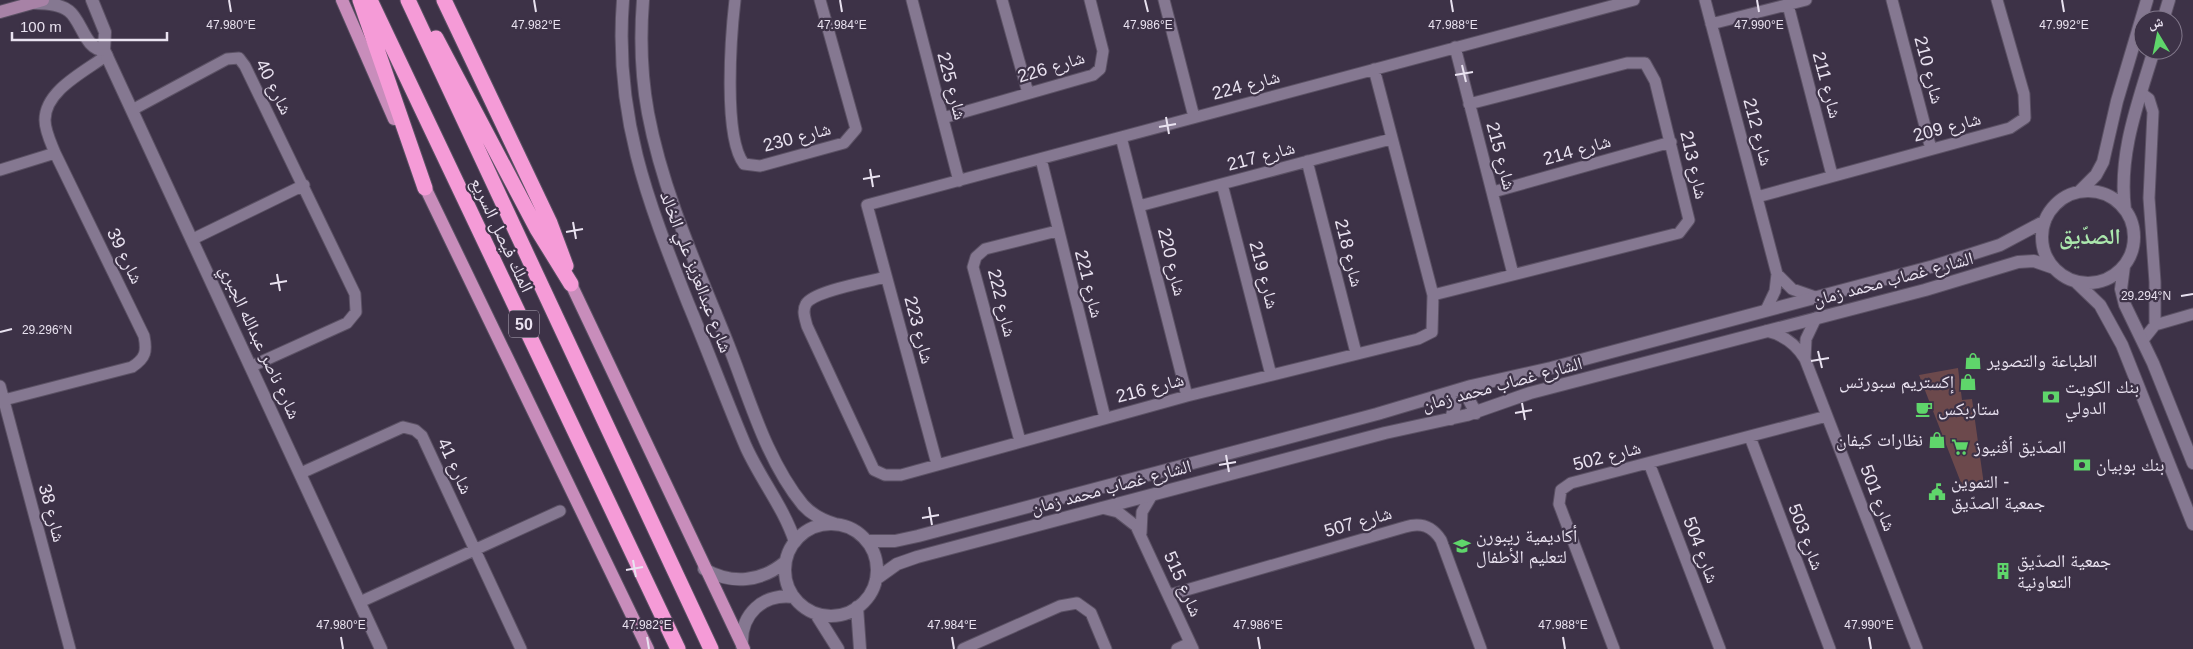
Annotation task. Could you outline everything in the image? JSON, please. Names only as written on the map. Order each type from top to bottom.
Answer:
[{"type":"highway","points":[[360,0],[425,188]]},
{"type":"highway","name":"الملك فيصل السريع","points":[[370,0],[678,649]]},
{"type":"highway","name":"الملك فيصل السريع","points":[[408,0],[711,649]]},
{"type":"highway","points":[[414,0],[488,133],[537,229],[571,284]]},
{"type":"highway","points":[[444,0],[550,223],[571,284]]},
{"type":"main road","points":[[342,0],[425,188],[648,649]]},
{"type":"main road","points":[[0,12],[39,1]]},
{"type":"main road","points":[[571,284],[704,569],[743,647]]},
{"type":"street","name":"شارع ناصر عبدالله الجبري","points":[[92,0],[105,32],[106,52],[381,649]]},
{"type":"street","name":"شارع عبدالعزيز علي الخالد","points":[[623,0],[620,44],[622,86],[630,135],[647,197],[746,448],[784,513],[795,542]]},
{"type":"street","name":"شارع عبدالعزيز علي الخالد","points":[[643,0],[641,43],[645,94],[661,167],[677,217],[772,451],[802,504],[814,515],[835,524]]},
{"type":"street","name":"شارع 230","points":[[735,0],[731,35],[731,96],[736,148],[744,164],[760,166],[844,143],[856,129],[820,0]]},
{"type":"street","name":"شارع 225","points":[[912,0],[959,181]]},
{"type":"street","points":[[1002,0],[1028,93]]},
{"type":"street","name":"شارع 226","points":[[943,118],[1093,75],[1100,69],[1103,51],[1090,0]]},
{"type":"street","points":[[1164,0],[1194,117]]},
{"type":"street","name":"شارع 224","points":[[867,205],[1634,0]]},
{"type":"street","name":"شارع 212","points":[[1705,0],[1777,274],[1775,291],[1766,310]]},
{"type":"street","points":[[1711,24],[1806,0]]},
{"type":"street","name":"شارع 210","points":[[1892,0],[1932,149]]},
{"type":"street","name":"شارع 209","points":[[1757,197],[2010,128],[2025,118],[2024,94],[1997,0]]},
{"type":"street","points":[[2080,192],[2096,175],[2104,162],[2117,101],[2147,0]]},
{"type":"street","name":"شارع ناصر عبدالله الجبري","points":[[39,1],[67,10],[75,16],[92,45],[106,52]]},
{"type":"street","name":"شارع 211","points":[[1788,5],[1832,175]]},
{"type":"street","name":"شارع 215","points":[[1455,47],[1513,274]]},
{"type":"street","name":"شارع 39","points":[[4,400],[132,368],[142,361],[147,350],[144,336],[55,153],[45,120],[51,100],[60,90],[106,52]]},
{"type":"street","name":"شارع 40","points":[[132,110],[227,59],[239,58],[245,66],[304,185],[355,294],[356,312],[347,323],[252,366]]},
{"type":"street","points":[[2125,210],[2122,191],[2124,159],[2151,60]]},
{"type":"street","name":"شارع 213","points":[[1433,295],[1679,233],[1689,220],[1655,81],[1645,63],[1627,63],[1469,104]]},
{"type":"street","name":"شارع 216","points":[[886,277],[818,295],[806,302],[803,313],[807,326],[874,470],[885,475],[901,475],[1187,396],[1418,339],[1432,332],[1433,295],[1374,69]]},
{"type":"street","points":[[2141,93],[2149,99],[2152,112],[2149,198],[2155,282],[2155,325]]},
{"type":"street","name":"شارع 220","points":[[1121,137],[1187,396]]},
{"type":"street","name":"شارع 217","points":[[1140,206],[1391,139]]},
{"type":"street","name":"شارع 214","points":[[1493,192],[1671,142]]},
{"type":"street","points":[[0,170],[55,153]]},
{"type":"street","name":"شارع 221","points":[[1040,159],[1105,418]]},
{"type":"street","name":"شارع 218","points":[[1308,161],[1356,353]]},
{"type":"street","name":"شارع 219","points":[[1222,184],[1271,375]]},
{"type":"street","points":[[193,239],[304,185]]},
{"type":"street","points":[[2193,463],[2143,340],[2122,297],[2121,281],[2124,266],[2133,248],[2134,238],[2130,219],[2125,210],[2116,201],[2105,194],[2080,192],[2064,198],[2056,204],[2045,221],[2043,246],[2054,268],[2075,281],[2100,305],[2122,345],[2193,524]]},
{"type":"street","name":"شارع 223","points":[[867,205],[937,464]]},
{"type":"street","name":"الشارع غصاب محمد زمان","points":[[867,541],[894,541],[918,536],[1377,414],[1471,386],[1551,368],[1970,256],[2015,238],[2045,221]]},
{"type":"street","name":"شارع 222","points":[[1020,441],[973,267],[976,257],[985,249],[1057,232]]},
{"type":"street","name":"الشارع غصاب محمد زمان","points":[[876,579],[898,564],[917,556],[1385,433],[1451,419],[1530,393],[1925,290],[2018,262],[2034,261],[2054,268]]},
{"type":"street","points":[[2075,281],[2088,283],[2102,281],[2114,275],[2124,266]]},
{"type":"street","points":[[1777,274],[1792,289],[1815,297]]},
{"type":"street","points":[[2143,340],[2155,325],[2193,314]]},
{"type":"street","name":"شارع 501","points":[[1805,359],[1806,339],[1816,318]]},
{"type":"street","name":"شارع 501","points":[[1766,331],[1779,335],[1791,342],[1805,359],[1917,649]]},
{"type":"street","name":"شارع 38","points":[[0,386],[70,649]]},
{"type":"street","points":[[1471,386],[1469,400],[1476,412]]},
{"type":"street","points":[[1448,393],[1454,404],[1451,419]]},
{"type":"street","name":"شارع 502","points":[[1614,649],[1559,504],[1561,490],[1571,483],[1827,416]]},
{"type":"street","name":"شارع 41","points":[[301,472],[403,427],[415,430],[422,436],[521,649]]},
{"type":"street","name":"شارع 503","points":[[1750,437],[1830,649]]},
{"type":"street","name":"شارع 504","points":[[1649,463],[1720,649]]},
{"type":"street","points":[[1140,533],[1142,512],[1152,494]]},
{"type":"street","name":"شارع 515","points":[[1102,508],[1125,515],[1140,533],[1192,646]]},
{"type":"street","points":[[360,602],[560,511]]},
{"type":"street","points":[[704,569],[728,579],[746,580],[771,572],[785,562],[795,542],[808,530],[821,525],[835,524],[848,527],[867,541],[876,559],[876,579],[866,599],[857,608],[837,616],[816,614]]},
{"type":"street","name":"شارع 507","points":[[1169,594],[1405,527],[1422,524],[1436,533],[1441,540],[1481,649]]},
{"type":"street","points":[[785,562],[786,580],[794,597],[800,604],[816,614],[838,649]]},
{"type":"street","points":[[743,647],[744,623],[758,605],[778,596],[794,597]]},
{"type":"street","points":[[963,649],[1060,606],[1077,603],[1091,613],[1106,649]]},
{"type":"street","points":[[857,608],[860,649]]},
{"type":"street","points":[[1178,649],[1192,646]]},
{"type":"shaded area","points":[[1958,368],[1962,400],[1972,399],[1984,485],[1963,488],[1919,375]]},
{"type":"place","name":"الطباعة والتصوير","points":[[1973,361]]},
{"type":"place","name":"إكستريم سبورتس","points":[[1968,382]]},
{"type":"place","name":"بنك الكويت الدولي","points":[[2051,397]]},
{"type":"place","name":"ستاربكس","points":[[1924,409]]},
{"type":"place","name":"نظارات كيفان","points":[[1937,440]]},
{"type":"place","name":"الصدّيق أڤنيوز","points":[[1960,447]]},
{"type":"place","name":"بنك بوبيان","points":[[2082,465]]},
{"type":"place","name":"التموين - جمعية الصدّيق","points":[[1937,492]]},
{"type":"place","name":"أكاديمية ريبورن لتعليم الأطفال","points":[[1462,546]]},
{"type":"place","name":"جمعية الصدّيق التعاونية","points":[[2003,571]]},
{"type":"district","name":"الصدّيق","points":[[2090,236]]}]
